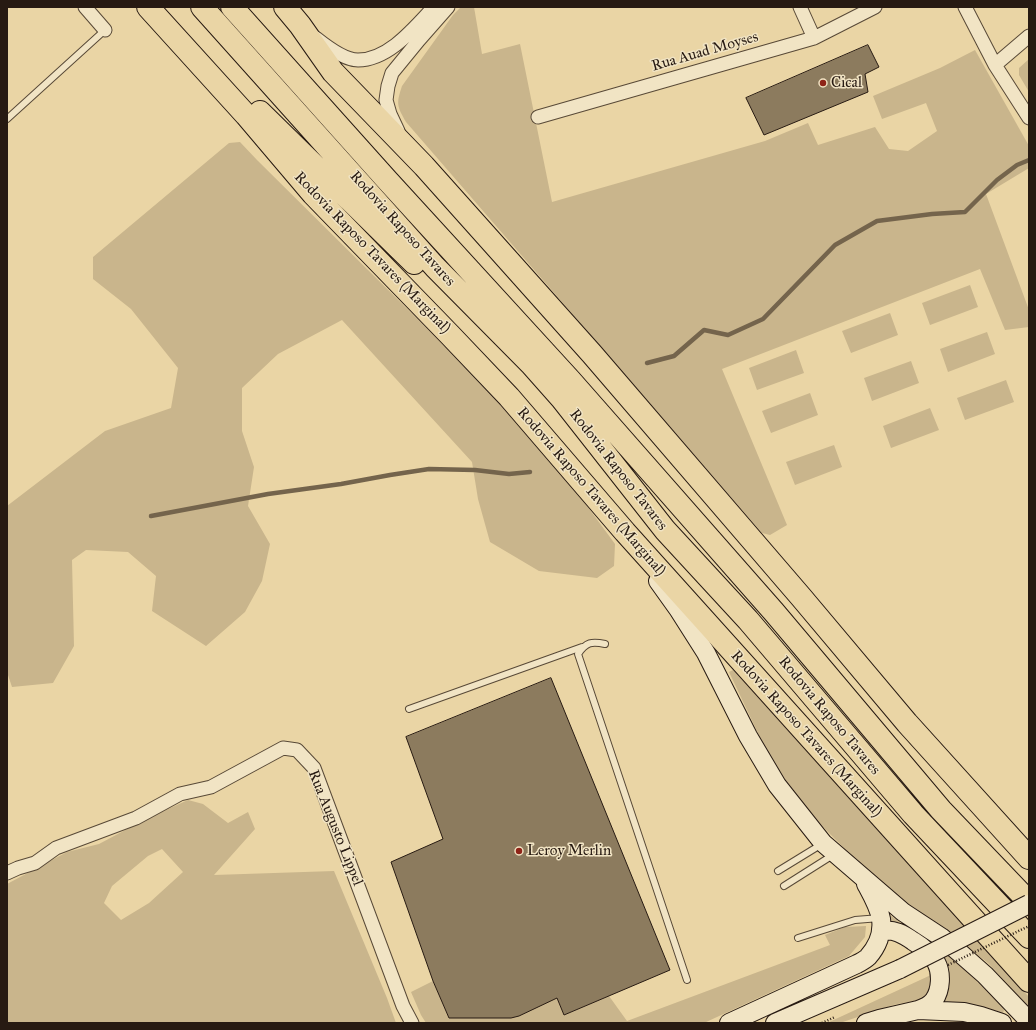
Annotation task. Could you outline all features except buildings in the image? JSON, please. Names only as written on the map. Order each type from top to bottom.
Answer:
[{"type":"highway","name":"Rodovia Raposo Tavares (Marginal)","points":[[148,7],[246,115],[313,194],[509,397],[625,532],[1029,981]]},
{"type":"highway","points":[[154,7],[523,371],[562,399]]},
{"type":"highway","name":"Rodovia Raposo Tavares","points":[[202,7],[435,267],[531,364],[562,399],[665,530],[748,620],[913,814],[1029,937]]},
{"type":"highway","name":"Rodovia Raposo Tavares","points":[[232,7],[386,180],[576,386],[774,612],[941,810],[1029,903]]},
{"type":"highway","points":[[244,7],[310,94]]},
{"type":"highway","points":[[285,7],[300,25],[333,72],[424,166],[592,354],[801,596],[907,723],[1029,858]]},
{"type":"main road","points":[[625,532],[678,609],[706,653],[748,736],[777,785],[829,849],[903,912],[942,937],[985,975],[1029,1021]]},
{"type":"main road","points":[[863,878],[874,900],[882,924],[889,930],[894,930],[904,935],[928,952],[936,962],[941,984],[934,1000],[927,1006],[918,1010],[866,1023]]},
{"type":"main road","points":[[775,1023],[895,971],[1029,903]]},
{"type":"main road","points":[[729,1023],[867,958],[878,942],[882,924]]},
{"type":"main road","points":[[808,1023],[895,971]]},
{"type":"main road","points":[[918,1010],[964,1012],[1002,1023]]},
{"type":"street","points":[[85,7],[105,30]]},
{"type":"street","points":[[300,25],[323,44],[344,56],[358,60],[375,58],[389,50],[434,7]]},
{"type":"street","points":[[424,166],[397,130],[386,100],[388,86],[392,74],[400,63],[448,7]]},
{"type":"street","points":[[800,7],[814,38]]},
{"type":"street","name":"Rua Auad Moyses","points":[[538,117],[814,38],[875,7]]},
{"type":"street","points":[[965,7],[995,65],[1029,118]]},
{"type":"street","points":[[995,65],[1029,36]]},
{"type":"street","name":"Rua Augusto Lippel","points":[[7,874],[18,868],[35,863],[56,848],[136,818],[180,794],[211,787],[283,748],[297,750],[314,768],[403,1006],[413,1023]]},
{"type":"street","name":"Rua Augusto Lippel","points":[[403,1006],[406,1023]]},
{"type":"lane","points":[[7,118],[105,30]]},
{"type":"lane","points":[[409,709],[595,642],[605,644]]},
{"type":"lane","points":[[582,647],[578,654],[687,980]]},
{"type":"lane","points":[[778,871],[829,849]]},
{"type":"lane","points":[[784,886],[829,849]]},
{"type":"lane","points":[[798,938],[855,920],[882,924]]},
{"type":"path","points":[[947,965],[1029,926]]},
{"type":"shaded area","points":[[461,7],[474,7],[482,54],[520,44],[552,202],[765,141],[808,123],[818,145],[875,127],[889,149],[908,151],[937,131],[926,103],[882,119],[873,96],[940,68],[975,50],[1029,146],[1029,168],[986,194],[1029,310],[1029,327],[1005,330],[980,269],[722,369],[787,525],[770,535],[762,533],[406,122],[398,105],[402,86],[453,15]]},
{"type":"shaded area","points":[[1029,59],[1029,92],[1019,75],[1019,68]]},
{"type":"shaded area","points":[[240,142],[477,378],[579,495],[615,544],[614,566],[597,578],[539,571],[490,542],[478,499],[472,462],[342,320],[278,354],[242,388],[242,431],[254,467],[248,506],[270,544],[262,581],[245,612],[206,646],[152,611],[156,576],[128,552],[86,550],[72,560],[74,646],[53,683],[12,687],[7,672],[7,506],[105,431],[171,408],[178,368],[131,309],[93,279],[93,257],[229,143]]},
{"type":"shaded area","points":[[970,285],[978,307],[930,325],[922,303]]},
{"type":"shaded area","points":[[890,313],[898,335],[851,353],[842,331]]},
{"type":"shaded area","points":[[987,332],[995,354],[948,372],[940,349]]},
{"type":"shaded area","points":[[796,350],[804,373],[757,390],[749,368]]},
{"type":"shaded area","points":[[911,361],[919,383],[872,401],[864,378]]},
{"type":"shaded area","points":[[1006,380],[1014,402],[965,420],[957,398]]},
{"type":"shaded area","points":[[810,393],[818,415],[771,433],[762,411]]},
{"type":"shaded area","points":[[930,408],[939,430],[891,448],[883,426]]},
{"type":"shaded area","points":[[834,445],[842,467],[795,485],[786,462]]},
{"type":"shaded area","points":[[733,670],[1029,997],[1029,1007],[988,963],[936,923],[907,907],[866,870],[826,830],[791,790],[764,746],[729,672]]},
{"type":"shaded area","points":[[188,800],[203,804],[228,823],[248,812],[255,829],[214,875],[334,871],[396,1023],[7,1023],[7,884],[67,852],[99,844],[148,818]],"holes":[[[162,849],[183,872],[149,903],[121,920],[104,903],[112,886],[148,856]]]},
{"type":"shaded area","points":[[889,914],[903,925],[929,939],[952,957],[1002,1006],[1004,1010],[1003,1013],[967,1003],[941,1003],[948,982],[899,928],[889,921]]},
{"type":"shaded area","points":[[866,926],[865,937],[849,956],[704,1023],[426,1023],[411,992],[433,981],[449,1018],[511,1018],[557,998],[564,1015],[609,996],[627,1021],[830,945],[825,935],[845,927]]},
{"type":"shaded area","points":[[931,975],[933,984],[929,992],[918,1000],[893,1005],[840,1023],[827,1023]]},
{"type":"waterway","points":[[647,363],[674,356],[704,330],[728,335],[763,319],[835,245],[877,221],[932,214],[965,212],[997,180],[1017,165],[1029,160]]},
{"type":"waterway","points":[[151,516],[268,494],[341,484],[429,469],[475,470],[509,474],[530,472]]},
{"type":"place","name":"Cical","points":[[823,83]]},
{"type":"place","name":"Leroy Merlin","points":[[519,851]]}]
